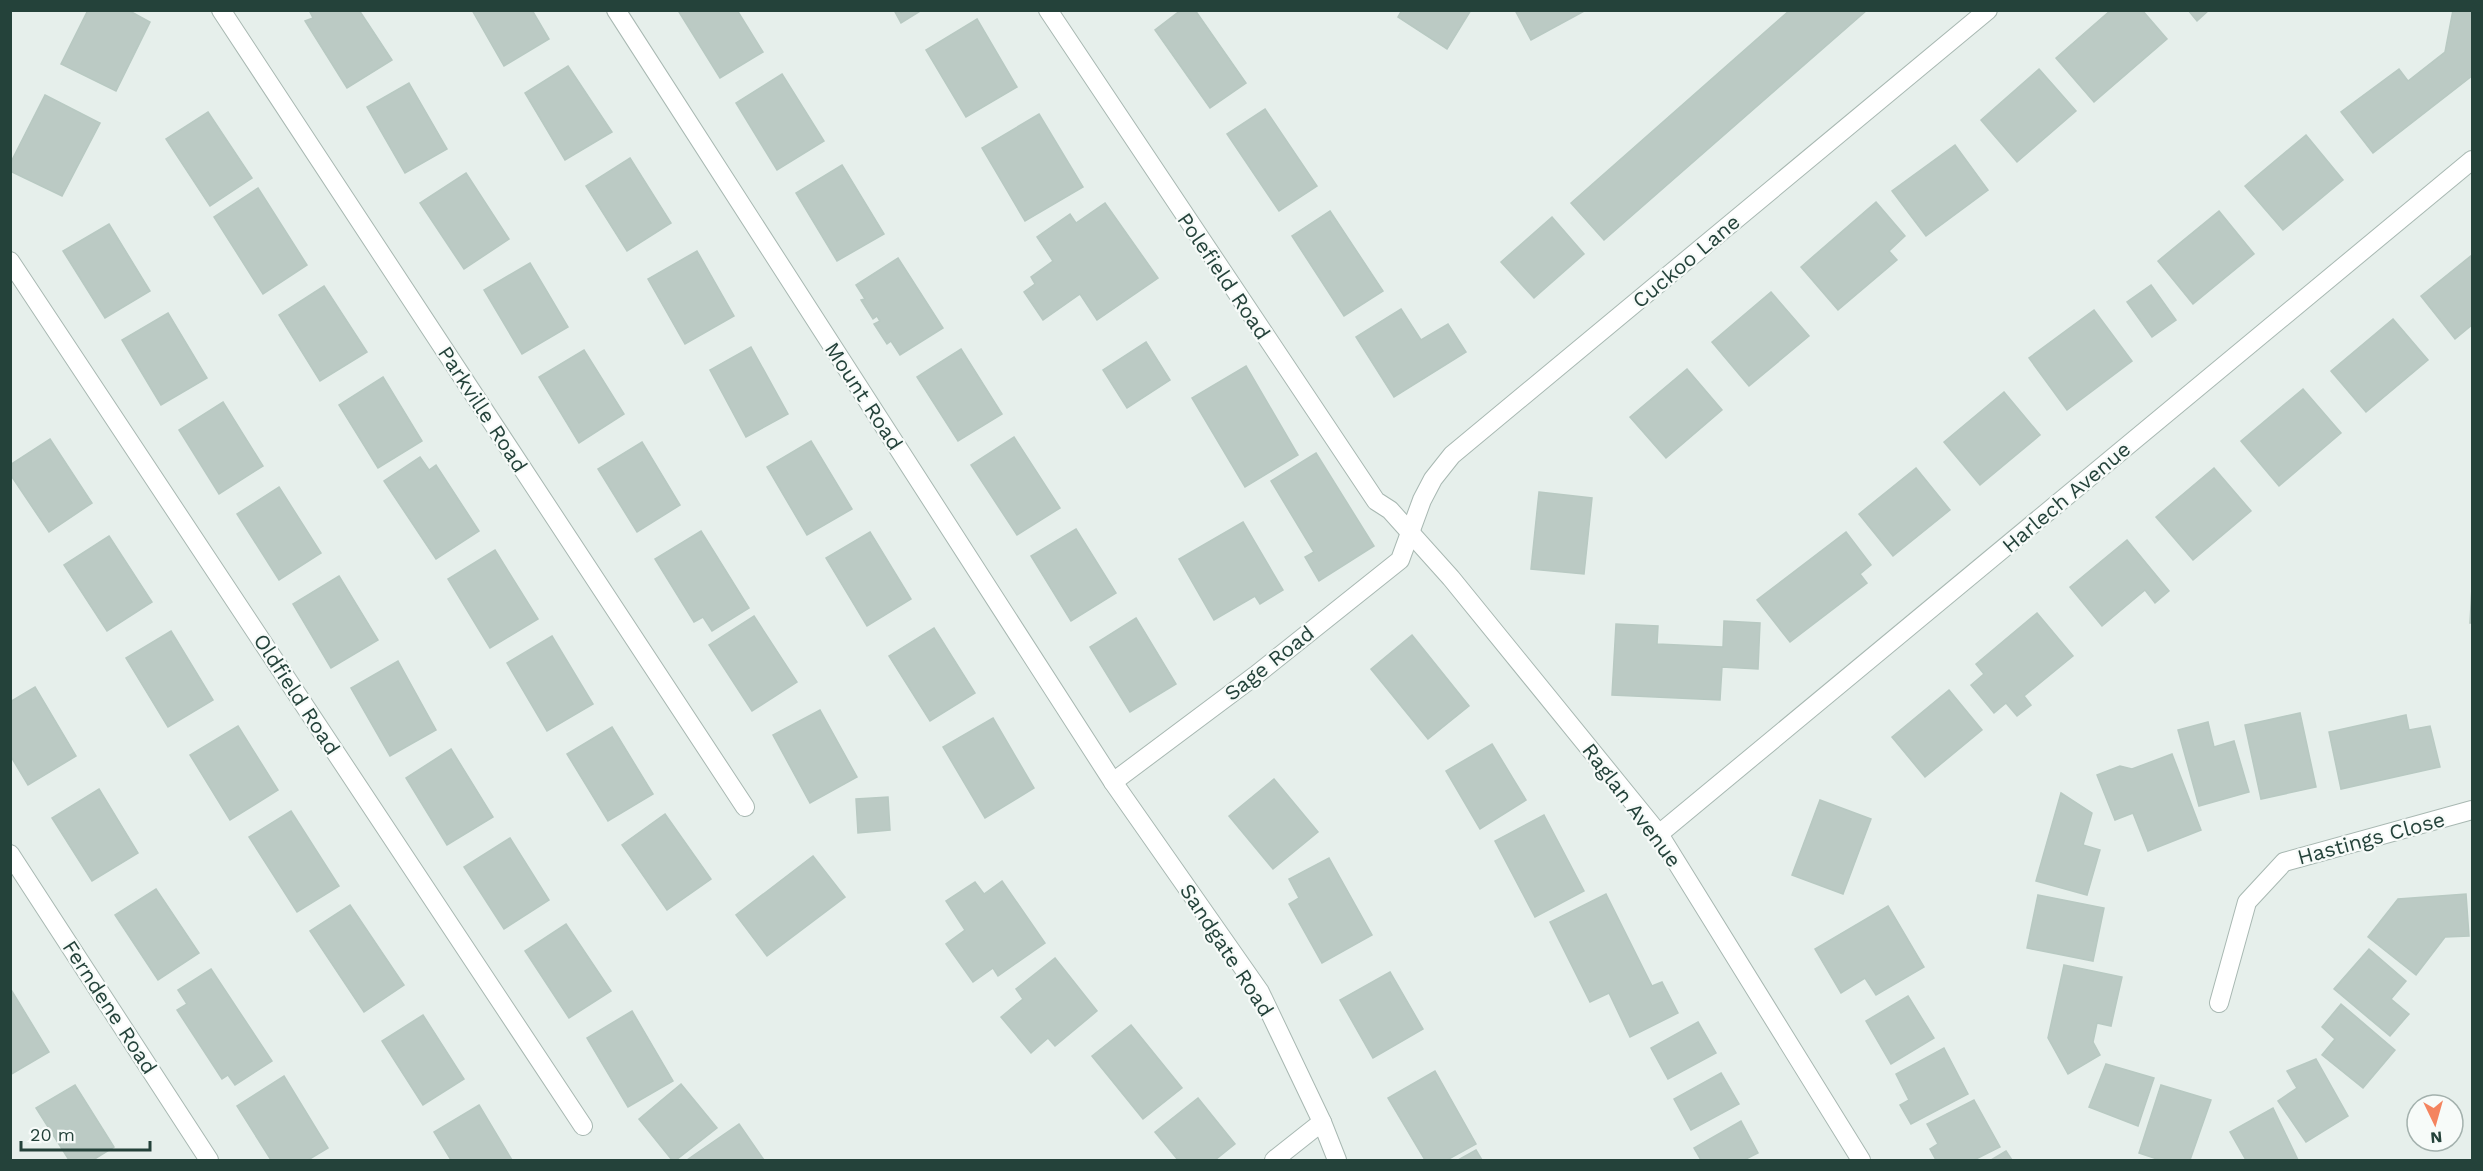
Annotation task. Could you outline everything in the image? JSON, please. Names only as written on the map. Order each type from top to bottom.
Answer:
[{"type":"street","name":"Parkville Road","points":[[221,10],[745,807]]},
{"type":"street","name":"Mount Road","points":[[616,10],[1113,782]]},
{"type":"street","name":"Polefield Road","points":[[1048,10],[1354,471],[1376,501],[1390,510],[1411,533]]},
{"type":"street","name":"Cuckoo Lane","points":[[1411,533],[1422,501],[1433,479],[1452,455],[1988,10]]},
{"type":"street","name":"Harlech Avenue","points":[[1659,834],[2472,160]]},
{"type":"street","name":"Oldfield Road","points":[[10,261],[583,1126]]},
{"type":"street","name":"Sage Road","points":[[1113,782],[1256,675],[1400,560],[1411,533]]},
{"type":"street","name":"Raglan Avenue","points":[[1411,533],[1451,578],[1659,834],[1861,1161]]},
{"type":"street","name":"Sandgate Road","points":[[1113,782],[1260,992],[1322,1122],[1337,1161]]},
{"type":"street","name":"Hastings Close","points":[[2219,1003],[2247,902],[2284,862],[2472,810]]},
{"type":"street","name":"Ferndene Road","points":[[10,854],[209,1161]]},
{"type":"street","points":[[1274,1161],[1322,1122]]},
{"type":"building","points":[[88,10],[128,10],[150,22],[116,91],[61,64]]},
{"type":"building","points":[[309,10],[359,10],[392,60],[347,88],[305,21],[313,18]]},
{"type":"building","points":[[472,10],[532,10],[549,39],[504,66]]},
{"type":"building","points":[[682,10],[737,10],[763,52],[720,78],[679,12]]},
{"type":"building","points":[[894,10],[922,10],[901,23]]},
{"type":"building","points":[[1181,10],[1195,10],[1246,83],[1210,108],[1155,30]]},
{"type":"building","points":[[1402,10],[1471,10],[1447,49],[1398,17]]},
{"type":"building","points":[[1515,10],[1586,10],[1531,40]]},
{"type":"building","points":[[1790,10],[1867,10],[1604,240],[1571,203]]},
{"type":"building","points":[[2111,10],[2142,10],[2167,39],[2094,102],[2056,58]]},
{"type":"building","points":[[2188,10],[2209,10],[2197,21]]},
{"type":"building","points":[[2453,10],[2472,10],[2472,76],[2373,153],[2341,112],[2399,69],[2408,81],[2445,52]]},
{"type":"building","points":[[977,19],[1017,87],[966,117],[926,50]]},
{"type":"building","points":[[568,66],[612,132],[565,160],[525,93]]},
{"type":"building","points":[[2039,69],[2076,111],[2017,162],[1981,120]]},
{"type":"building","points":[[782,74],[824,141],[777,170],[736,103]]},
{"type":"building","points":[[409,83],[447,149],[405,173],[367,107]]},
{"type":"building","points":[[45,95],[100,123],[62,196],[10,171],[10,164]]},
{"type":"building","points":[[1265,109],[1317,186],[1279,211],[1227,134]]},
{"type":"building","points":[[208,112],[252,178],[210,206],[166,139]]},
{"type":"building","points":[[1039,114],[1083,187],[1025,221],[982,148]]},
{"type":"building","points":[[2306,135],[2343,180],[2283,230],[2245,186]]},
{"type":"building","points":[[1955,145],[1988,190],[1926,236],[1892,191]]},
{"type":"building","points":[[630,158],[671,223],[627,251],[586,186]]},
{"type":"building","points":[[842,165],[884,234],[837,261],[796,193]]},
{"type":"building","points":[[466,173],[509,239],[464,269],[420,203]]},
{"type":"building","points":[[258,188],[307,265],[263,294],[214,217]]},
{"type":"building","points":[[1876,202],[1905,236],[1889,251],[1897,260],[1838,310],[1801,267]]},
{"type":"building","points":[[1105,203],[1158,278],[1097,320],[1080,294],[1043,320],[1024,292],[1035,284],[1031,277],[1053,261],[1037,237],[1070,214],[1076,223]]},
{"type":"building","points":[[1330,211],[1383,291],[1344,316],[1292,236]]},
{"type":"building","points":[[2219,211],[2254,254],[2193,304],[2158,261]]},
{"type":"building","points":[[1552,217],[1584,254],[1534,298],[1501,262]]},
{"type":"building","points":[[109,224],[150,291],[105,318],[63,251]]},
{"type":"building","points":[[697,251],[734,316],[685,344],[648,279]]},
{"type":"building","points":[[2472,255],[2472,325],[2455,339],[2421,296]]},
{"type":"building","points":[[898,258],[943,328],[900,355],[891,341],[887,344],[874,324],[880,321],[877,316],[873,319],[861,300],[865,299],[856,285]]},
{"type":"building","points":[[530,263],[568,327],[522,354],[484,290]]},
{"type":"building","points":[[2151,285],[2176,320],[2152,337],[2127,302]]},
{"type":"building","points":[[324,286],[367,352],[320,381],[279,315]]},
{"type":"building","points":[[1771,292],[1809,336],[1749,386],[1712,342]]},
{"type":"building","points":[[1401,309],[1421,340],[1448,324],[1466,352],[1394,397],[1356,337]]},
{"type":"building","points":[[2094,310],[2132,361],[2067,410],[2029,358]]},
{"type":"building","points":[[168,313],[207,378],[161,405],[122,340]]},
{"type":"building","points":[[2393,319],[2428,360],[2366,412],[2331,371]]},
{"type":"building","points":[[1146,342],[1170,380],[1127,408],[1103,370]]},
{"type":"building","points":[[751,347],[788,414],[746,437],[710,370]]},
{"type":"building","points":[[961,349],[1002,414],[958,441],[917,377]]},
{"type":"building","points":[[584,350],[624,414],[579,443],[539,377]]},
{"type":"building","points":[[1246,366],[1298,455],[1245,487],[1192,398]]},
{"type":"building","points":[[1687,369],[1722,410],[1666,458],[1630,417]]},
{"type":"building","points":[[383,377],[422,441],[378,468],[339,405]]},
{"type":"building","points":[[2303,389],[2341,433],[2279,486],[2241,441]]},
{"type":"building","points":[[2004,392],[2040,435],[1980,485],[1944,442]]},
{"type":"building","points":[[223,402],[263,466],[219,494],[179,430]]},
{"type":"building","points":[[1014,437],[1060,508],[1017,535],[971,465]]},
{"type":"building","points":[[50,439],[92,503],[49,532],[10,474],[10,465]]},
{"type":"building","points":[[811,441],[852,509],[807,535],[767,467]]},
{"type":"building","points":[[642,442],[680,505],[637,532],[598,469]]},
{"type":"building","points":[[1316,453],[1374,546],[1319,581],[1305,557],[1314,552],[1271,481]]},
{"type":"building","points":[[420,457],[429,470],[436,465],[479,531],[436,559],[384,481]]},
{"type":"building","points":[[1916,468],[1950,510],[1893,556],[1859,514]]},
{"type":"building","points":[[2214,468],[2251,511],[2193,560],[2156,517]]},
{"type":"building","points":[[279,487],[321,553],[279,580],[237,514]]},
{"type":"building","points":[[1539,492],[1592,498],[1584,574],[1531,569]]},
{"type":"building","points":[[1243,522],[1283,590],[1260,604],[1255,596],[1214,620],[1179,559]]},
{"type":"building","points":[[1076,529],[1116,593],[1071,621],[1031,556]]},
{"type":"building","points":[[701,531],[749,608],[712,631],[703,617],[694,622],[655,559]]},
{"type":"building","points":[[870,532],[911,599],[867,626],[826,558]]},
{"type":"building","points":[[1846,532],[1871,565],[1860,574],[1867,583],[1790,642],[1757,600]]},
{"type":"building","points":[[109,536],[152,602],[107,631],[64,565]]},
{"type":"building","points":[[2127,540],[2169,591],[2155,603],[2145,590],[2102,626],[2070,587]]},
{"type":"building","points":[[495,550],[538,619],[490,648],[448,579]]},
{"type":"building","points":[[339,576],[378,640],[331,668],[293,604]]},
{"type":"building","points":[[2472,587],[2472,623],[2470,623]]},
{"type":"building","points":[[2037,613],[2073,656],[2024,696],[2031,705],[2017,716],[2006,703],[1994,713],[1971,685],[1984,674],[1976,664]]},
{"type":"building","points":[[754,616],[797,682],[752,711],[709,645]]},
{"type":"building","points":[[1136,618],[1176,684],[1130,712],[1090,647]]},
{"type":"building","points":[[1724,621],[1760,623],[1758,669],[1722,667],[1720,700],[1612,695],[1616,624],[1658,626],[1657,644],[1723,647]]},
{"type":"building","points":[[934,628],[975,693],[930,721],[889,656]]},
{"type":"building","points":[[171,631],[213,700],[168,727],[126,658]]},
{"type":"building","points":[[1412,635],[1469,706],[1428,739],[1371,669]]},
{"type":"building","points":[[552,636],[593,704],[547,731],[507,663]]},
{"type":"building","points":[[398,661],[436,730],[390,756],[351,688]]},
{"type":"building","points":[[35,687],[76,756],[28,785],[10,755],[10,702]]},
{"type":"building","points":[[1949,690],[1982,730],[1925,777],[1892,737]]},
{"type":"building","points":[[820,710],[857,777],[810,803],[773,735]]},
{"type":"building","points":[[2300,713],[2316,787],[2261,799],[2245,725]]},
{"type":"building","points":[[2406,715],[2409,730],[2430,726],[2440,767],[2341,789],[2329,732]]},
{"type":"building","points":[[993,718],[1034,788],[985,818],[943,747]]},
{"type":"building","points":[[2208,722],[2214,747],[2234,741],[2249,792],[2199,806],[2178,730]]},
{"type":"building","points":[[238,726],[278,790],[230,820],[190,755]]},
{"type":"building","points":[[612,727],[653,794],[608,821],[567,754]]},
{"type":"building","points":[[1492,744],[1526,800],[1480,829],[1446,771]]},
{"type":"building","points":[[451,749],[493,817],[447,845],[406,778]]},
{"type":"building","points":[[2172,754],[2201,830],[2148,851],[2133,813],[2115,820],[2097,775],[2120,766],[2132,769]]},
{"type":"building","points":[[1274,779],[1318,832],[1273,869],[1229,816]]},
{"type":"building","points":[[99,789],[138,853],[92,881],[52,818]]},
{"type":"building","points":[[2061,793],[2092,813],[2083,845],[2100,850],[2087,895],[2036,881]]},
{"type":"building","points":[[888,797],[890,830],[858,833],[856,799]]},
{"type":"building","points":[[1820,800],[1871,819],[1843,894],[1792,875]]},
{"type":"building","points":[[291,811],[339,886],[297,912],[249,837]]},
{"type":"building","points":[[665,814],[711,879],[667,910],[622,845]]},
{"type":"building","points":[[1544,815],[1584,891],[1535,917],[1495,841]]},
{"type":"building","points":[[510,838],[549,900],[504,929],[464,867]]},
{"type":"building","points":[[813,856],[845,897],[767,956],[736,915]]},
{"type":"building","points":[[1329,858],[1372,935],[1322,963],[1289,904],[1299,898],[1289,879]]},
{"type":"building","points":[[1002,881],[1045,943],[998,976],[993,968],[973,982],[946,944],[965,930],[946,901],[975,882],[984,894]]},
{"type":"building","points":[[156,889],[199,953],[158,980],[115,915]]},
{"type":"building","points":[[1606,894],[1652,986],[1662,982],[1678,1013],[1630,1037],[1609,993],[1590,1002],[1550,922]]},
{"type":"building","points":[[2466,894],[2469,936],[2445,937],[2416,975],[2368,937],[2398,899]]},
{"type":"building","points":[[2038,895],[2104,908],[2093,961],[2027,948]]},
{"type":"building","points":[[350,905],[404,985],[364,1012],[310,931]]},
{"type":"building","points":[[1888,906],[1924,967],[1876,995],[1865,978],[1841,993],[1815,949]]},
{"type":"building","points":[[566,924],[611,991],[569,1018],[525,951]]},
{"type":"building","points":[[2369,949],[2406,981],[2391,999],[2409,1014],[2390,1036],[2334,989]]},
{"type":"building","points":[[1055,958],[1097,1011],[1055,1046],[1048,1038],[1031,1053],[1001,1017],[1023,999],[1016,989]]},
{"type":"building","points":[[2064,965],[2122,977],[2111,1026],[2097,1023],[2093,1042],[2100,1055],[2068,1074],[2048,1038]]},
{"type":"building","points":[[211,969],[272,1061],[235,1085],[228,1075],[222,1079],[177,1010],[187,1004],[178,990]]},
{"type":"building","points":[[1390,972],[1423,1029],[1373,1058],[1340,1000]]},
{"type":"building","points":[[10,988],[49,1052],[10,1075]]},
{"type":"building","points":[[1908,996],[1934,1038],[1891,1064],[1866,1021]]},
{"type":"building","points":[[2341,1004],[2395,1050],[2363,1088],[2322,1055],[2335,1039],[2322,1027]]},
{"type":"building","points":[[632,1011],[673,1081],[628,1107],[587,1038]]},
{"type":"building","points":[[423,1015],[464,1079],[423,1105],[382,1041]]},
{"type":"building","points":[[1698,1022],[1716,1053],[1668,1079],[1651,1048]]},
{"type":"building","points":[[1131,1025],[1182,1088],[1143,1119],[1092,1056]]},
{"type":"building","points":[[1944,1048],[1968,1094],[1911,1124],[1900,1105],[1909,1100],[1896,1074]]},
{"type":"building","points":[[2316,1059],[2348,1116],[2306,1142],[2278,1101],[2297,1088],[2287,1071]]},
{"type":"building","points":[[2106,1064],[2154,1078],[2138,1126],[2089,1107]]},
{"type":"building","points":[[1435,1071],[1476,1144],[1447,1160],[1425,1160],[1388,1098]]},
{"type":"building","points":[[1721,1073],[1739,1104],[1691,1130],[1674,1099]]},
{"type":"building","points":[[284,1076],[328,1148],[308,1160],[271,1160],[237,1106]]},
{"type":"building","points":[[681,1084],[717,1128],[676,1160],[672,1160],[639,1119]]},
{"type":"building","points":[[75,1085],[114,1147],[93,1160],[69,1160],[36,1108]]},
{"type":"building","points":[[2161,1085],[2211,1100],[2190,1160],[2160,1160],[2139,1153]]},
{"type":"building","points":[[1198,1098],[1235,1144],[1215,1160],[1178,1160],[1155,1132]]},
{"type":"building","points":[[1974,1100],[2000,1147],[1974,1160],[1936,1160],[1930,1149],[1938,1144],[1927,1124]]},
{"type":"building","points":[[479,1105],[512,1160],[451,1160],[434,1132]]},
{"type":"building","points":[[2273,1108],[2298,1160],[2246,1160],[2230,1132]]},
{"type":"building","points":[[1741,1121],[1758,1153],[1744,1160],[1701,1160],[1694,1148]]},
{"type":"building","points":[[739,1124],[764,1160],[687,1160]]},
{"type":"building","points":[[1476,1150],[1482,1160],[1458,1160]]},
{"type":"building","points":[[2006,1151],[2012,1160],[1991,1160]]}]
